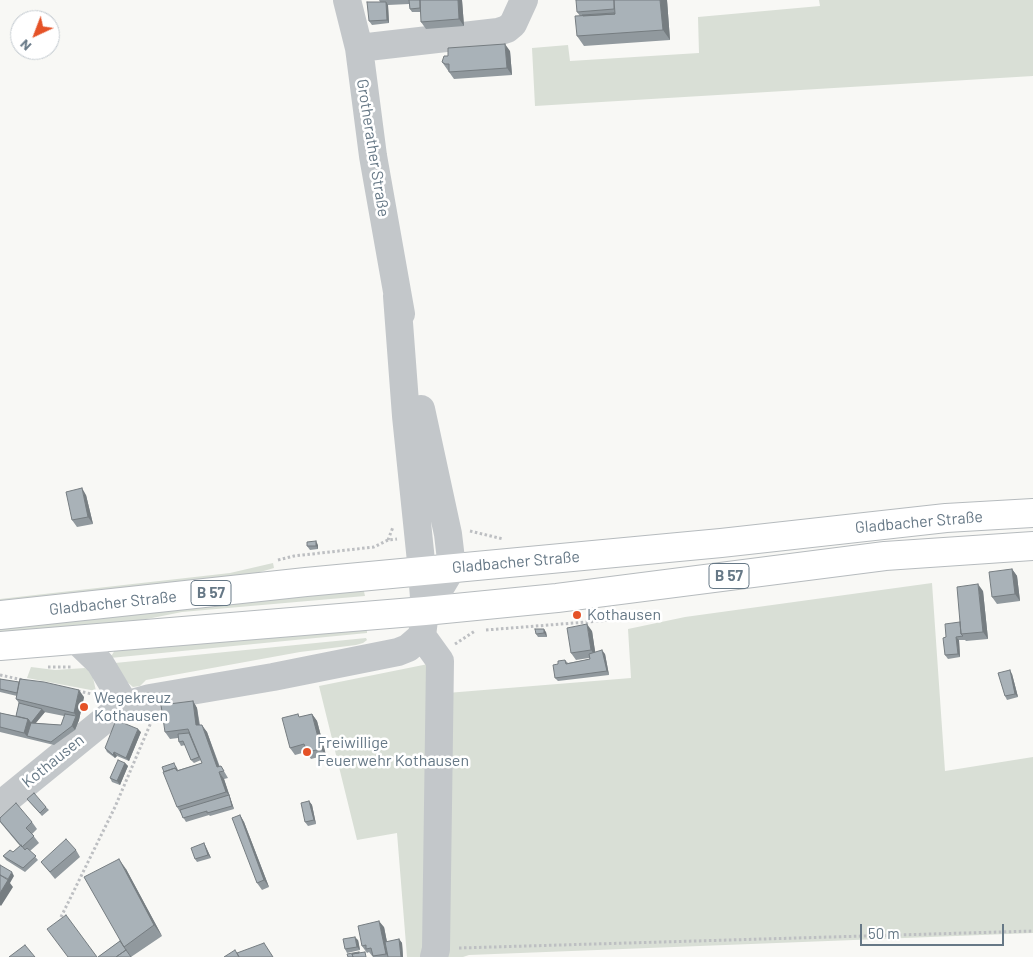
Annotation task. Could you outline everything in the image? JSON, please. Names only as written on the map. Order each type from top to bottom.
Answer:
[{"type":"main road","name":"Gladbacher Straße","points":[[0,615],[452,568],[711,544],[946,518],[1033,512]]},
{"type":"main road","name":"Gladbacher Straße","points":[[0,646],[76,640],[423,624],[567,596],[885,556],[1033,546]]},
{"type":"street","name":"Grotherather Straße","points":[[346,0],[359,48],[373,156],[397,296],[446,529],[452,568]]},
{"type":"street","points":[[359,48],[498,32],[507,29],[513,24],[524,0]]},
{"type":"street","name":"Grotherather Straße","points":[[397,296],[406,416],[422,571],[423,624]]},
{"type":"street","points":[[435,953],[440,661],[423,624],[452,568]]},
{"type":"street","name":"Kothausen","points":[[0,805],[125,705],[160,696],[273,677],[398,652],[408,648],[423,624]]},
{"type":"street","points":[[76,640],[100,663],[125,705]]},
{"type":"path","points":[[374,547],[388,540]]},
{"type":"path","points":[[61,917],[115,807],[145,739],[160,696]]},
{"type":"path","points":[[435,953],[1033,931]]},
{"type":"shaded area","points":[[819,0],[1033,0],[1033,76],[535,106],[532,48],[568,45],[570,61],[699,53],[698,17],[820,6]]},
{"type":"shaded area","points":[[273,563],[274,568],[246,576],[0,604],[0,599],[230,573]]},
{"type":"shaded area","points":[[932,583],[945,771],[1033,757],[1033,933],[469,955],[463,957],[407,957],[397,833],[357,840],[319,686],[448,660],[447,693],[631,678],[628,629],[685,617]]},
{"type":"shaded area","points":[[363,587],[365,596],[182,612],[137,621],[0,636],[0,626]]},
{"type":"shaded area","points":[[367,628],[367,633],[110,658],[115,650]]},
{"type":"shaded area","points":[[366,638],[367,640],[363,643],[356,645],[300,652],[146,680],[140,686],[133,687],[120,676],[115,663]]},
{"type":"shaded area","points":[[31,667],[55,670],[85,668],[92,673],[96,691],[27,678]]},
{"type":"building","points":[[409,0],[420,0],[420,8],[410,9]]},
{"type":"building","points":[[420,0],[458,0],[459,19],[421,22]]},
{"type":"building","points":[[576,0],[614,0],[614,9],[577,12]]},
{"type":"building","points":[[614,0],[660,0],[663,30],[577,36],[575,16],[615,14]]},
{"type":"building","points":[[367,2],[386,2],[387,20],[369,21]]},
{"type":"building","points":[[614,13],[615,14],[582,15]]},
{"type":"building","points":[[505,44],[507,68],[449,72],[449,64],[442,62],[444,56],[448,56],[448,48]]},
{"type":"building","points":[[82,488],[88,517],[72,520],[66,492]]},
{"type":"building","points":[[316,541],[316,546],[307,546],[307,542]]},
{"type":"building","points":[[1012,569],[1015,594],[992,597],[989,572]]},
{"type":"building","points":[[978,584],[983,632],[961,634],[957,587]]},
{"type":"building","points":[[960,622],[961,634],[963,636],[956,637],[958,654],[945,655],[943,638],[946,637],[945,624]]},
{"type":"building","points":[[587,624],[591,650],[571,653],[567,628]]},
{"type":"building","points":[[535,629],[544,629],[544,633],[536,634]]},
{"type":"building","points":[[602,650],[607,671],[555,678],[553,665],[558,664],[558,661],[565,660],[566,664],[590,659],[589,654]]},
{"type":"building","points":[[1010,670],[1015,694],[1005,696],[998,673]]},
{"type":"building","points":[[0,679],[19,682],[17,693],[0,689]]},
{"type":"building","points":[[20,679],[79,690],[74,713],[16,699]]},
{"type":"building","points":[[193,701],[196,725],[202,725],[217,767],[221,766],[224,771],[219,772],[226,792],[177,807],[163,772],[175,768],[177,771],[202,763],[188,729],[165,732],[161,705]]},
{"type":"building","points":[[19,703],[42,709],[31,723],[28,719],[16,716]]},
{"type":"building","points":[[0,713],[28,719],[24,733],[0,727]]},
{"type":"building","points":[[65,714],[76,716],[72,726],[51,742],[27,736],[31,723],[61,725]]},
{"type":"building","points":[[298,714],[299,717],[312,714],[321,749],[307,752],[304,744],[290,748],[282,718]]},
{"type":"building","points":[[116,720],[138,729],[126,758],[114,752],[113,755],[105,748]]},
{"type":"building","points":[[189,733],[199,757],[191,760],[183,741],[179,742],[178,734]]},
{"type":"building","points":[[118,760],[125,763],[117,781],[110,778]]},
{"type":"building","points":[[174,763],[177,770],[175,768],[164,772],[162,767]]},
{"type":"building","points":[[34,793],[46,807],[40,813],[27,799]]},
{"type":"building","points":[[229,795],[232,806],[183,818],[180,810]]},
{"type":"building","points":[[309,801],[314,820],[305,822],[301,803]]},
{"type":"building","points":[[16,803],[32,822],[26,828],[34,836],[22,847],[0,821],[0,818]]},
{"type":"building","points":[[240,815],[264,880],[257,883],[232,818]]},
{"type":"building","points":[[66,839],[76,850],[50,872],[41,862]]},
{"type":"building","points":[[204,843],[208,855],[195,859],[191,848]]},
{"type":"building","points":[[21,845],[25,850],[27,848],[36,856],[23,868],[3,856],[10,850],[13,852]]},
{"type":"building","points":[[119,859],[154,925],[124,947],[84,877]]},
{"type":"building","points":[[0,865],[12,872],[8,879],[0,875]]},
{"type":"building","points":[[0,875],[8,880],[0,893]]},
{"type":"building","points":[[66,915],[97,957],[68,957],[47,929]]},
{"type":"building","points":[[379,921],[386,954],[373,956],[371,948],[366,949],[366,945],[362,946],[358,926]]},
{"type":"building","points":[[355,937],[357,947],[345,949],[343,939]]},
{"type":"building","points":[[399,939],[401,957],[388,957],[385,942]]},
{"type":"building","points":[[120,941],[126,950],[116,957],[98,957]]},
{"type":"building","points":[[264,943],[273,957],[239,957],[237,953]]},
{"type":"building","points":[[25,945],[35,957],[9,957]]},
{"type":"building","points":[[126,950],[131,957],[116,957]]},
{"type":"building","points":[[235,950],[239,957],[224,957]]},
{"type":"building","points":[[359,952],[352,954],[353,957],[348,957],[347,954]]},
{"type":"building","points":[[365,952],[366,957],[353,957],[352,954]]},
{"type":"place","name":"Kothausen","points":[[577,615]]},
{"type":"place","name":"Wegekreuz Kothausen","points":[[84,707]]},
{"type":"place","name":"Freiwillige Feuerwehr Kothausen","points":[[307,752]]}]
